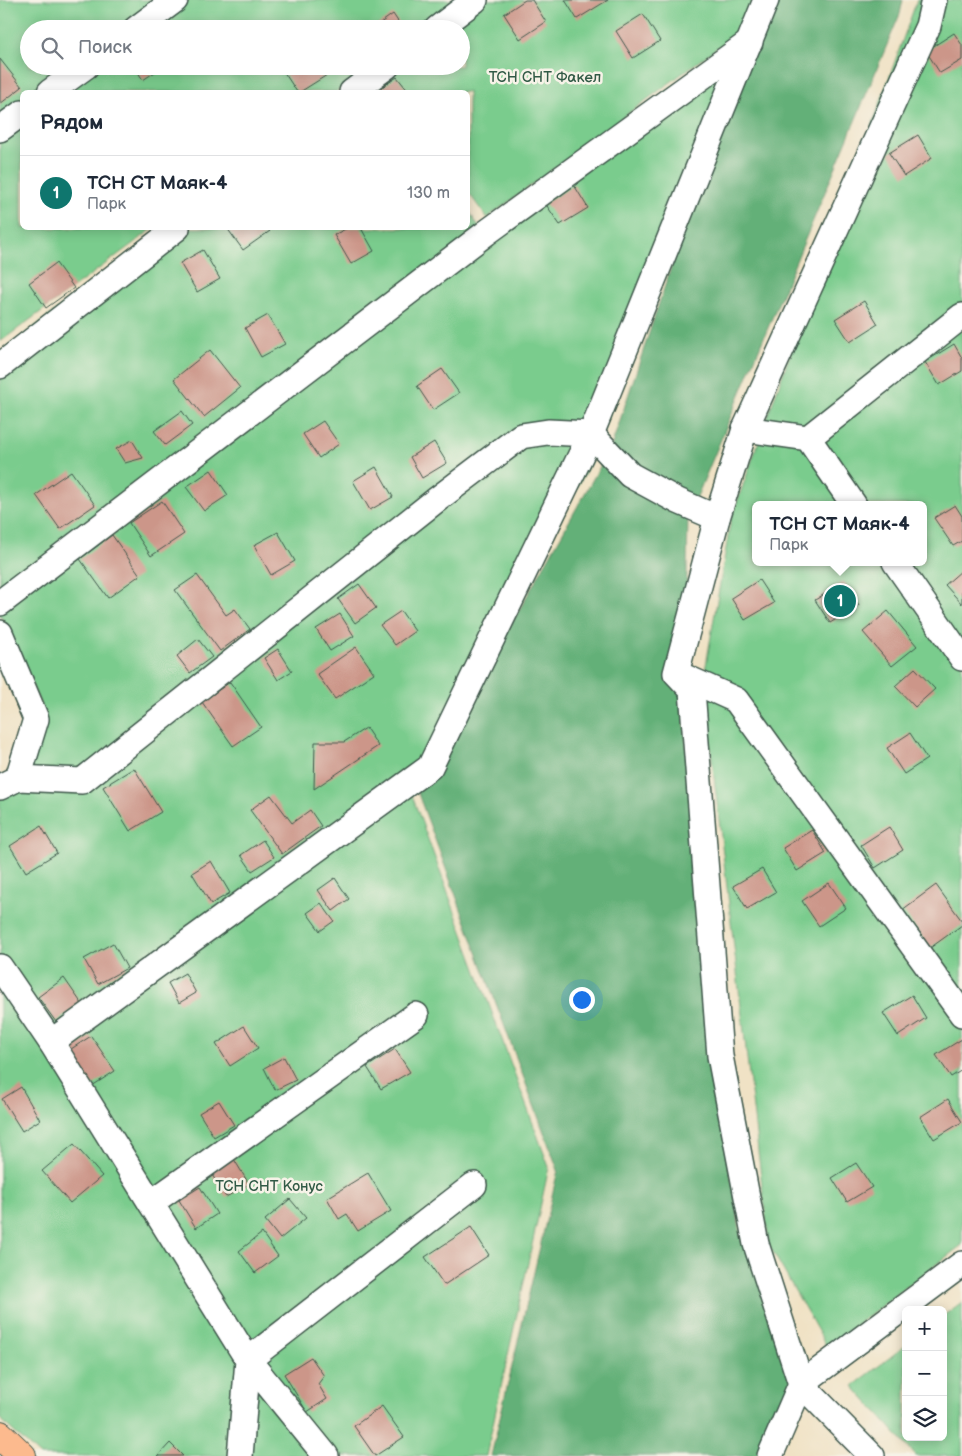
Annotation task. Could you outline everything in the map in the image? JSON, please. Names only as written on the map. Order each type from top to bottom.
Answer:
[{"type":"main road","points":[[0,1435],[22,1456]]},
{"type":"street","points":[[148,20],[175,0]]},
{"type":"street","points":[[448,20],[475,0]]},
{"type":"street","points":[[51,1042],[430,767],[591,434],[766,0]]},
{"type":"street","points":[[676,673],[717,518],[745,429],[928,26],[934,0]]},
{"type":"street","points":[[0,603],[486,233],[750,42]]},
{"type":"street","points":[[53,90],[74,75]]},
{"type":"street","points":[[355,90],[375,75]]},
{"type":"street","points":[[0,129],[20,114]]},
{"type":"street","points":[[0,366],[174,230]]},
{"type":"street","points":[[745,429],[808,438],[962,316]]},
{"type":"street","points":[[0,633],[36,719],[9,782],[82,781],[435,501],[521,436],[548,432],[591,434],[630,475],[678,501],[717,518]]},
{"type":"street","points":[[808,438],[851,501]]},
{"type":"street","points":[[898,566],[962,658]]},
{"type":"street","points":[[676,673],[736,700],[962,1014]]},
{"type":"street","points":[[676,673],[692,690],[720,1056],[756,1244],[801,1384],[872,1456]]},
{"type":"street","points":[[0,967],[51,1042],[248,1360],[326,1456]]},
{"type":"street","points":[[151,1203],[416,1015]]},
{"type":"street","points":[[240,1456],[248,1360],[474,1185]]},
{"type":"street","points":[[770,1456],[801,1384],[962,1264]]},
{"type":"green space","name":"ТСН СНТ Факел","points":[[0,0],[753,0],[741,30],[487,218],[470,195],[470,90],[390,90],[379,75],[470,75],[470,20],[20,20],[20,75],[359,75],[339,90],[20,90],[20,230],[151,230],[0,342]]},
{"type":"green space","points":[[764,0],[903,0],[900,14],[688,518],[684,716],[712,1068],[742,1241],[803,1374],[764,1456],[491,1456],[558,1170],[417,791],[611,447],[734,79]]},
{"type":"green space","points":[[917,0],[962,0],[962,1245],[827,1347],[769,1245],[703,683],[731,519]]},
{"type":"green space","name":"ТСН СНТ Конус","points":[[742,37],[594,456],[411,793],[549,1167],[486,1456],[40,1456],[0,1419],[0,795],[45,715],[0,614],[0,353],[162,230],[470,230],[470,213],[479,227]]},
{"type":"green space","points":[[962,1302],[962,1456],[916,1456],[902,1441],[947,1441],[947,1313]]},
{"type":"green space","points":[[902,1348],[902,1440],[853,1386]]},
{"type":"building","points":[[525,0],[532,0],[546,22],[520,39],[504,14]]},
{"type":"building","points":[[565,0],[608,0],[577,19]]},
{"type":"building","points":[[393,14],[397,20],[385,20]]},
{"type":"building","points":[[643,14],[660,41],[633,58],[616,31]]},
{"type":"building","points":[[954,33],[962,45],[962,60],[940,73],[926,51]]},
{"type":"building","points":[[0,59],[22,87],[0,104]]},
{"type":"building","points":[[140,75],[150,75],[143,80]]},
{"type":"building","points":[[286,75],[327,75],[303,90],[296,90]]},
{"type":"building","points":[[397,77],[407,90],[378,90]]},
{"type":"building","points":[[918,135],[932,158],[904,176],[889,153]]},
{"type":"building","points":[[574,185],[588,208],[560,225],[545,203]]},
{"type":"building","points":[[228,230],[270,231],[243,250]]},
{"type":"building","points":[[343,230],[362,230],[374,251],[351,264],[334,235]]},
{"type":"building","points":[[203,250],[220,279],[197,292],[180,263]]},
{"type":"building","points":[[56,263],[74,288],[46,308],[29,283]]},
{"type":"building","points":[[864,301],[878,324],[850,342],[835,319]]},
{"type":"building","points":[[268,315],[285,344],[261,357],[245,328]]},
{"type":"building","points":[[954,344],[962,358],[962,371],[939,385],[925,362]]},
{"type":"building","points":[[210,350],[240,388],[204,417],[174,379]]},
{"type":"building","points":[[442,369],[459,393],[433,410],[417,386]]},
{"type":"building","points":[[182,411],[192,425],[165,445],[154,431]]},
{"type":"building","points":[[323,421],[339,444],[319,458],[303,434]]},
{"type":"building","points":[[132,440],[143,458],[125,463],[116,449]]},
{"type":"building","points":[[434,442],[447,463],[422,478],[410,457]]},
{"type":"building","points":[[376,467],[393,497],[370,510],[353,481]]},
{"type":"building","points":[[211,470],[228,495],[204,511],[186,487]]},
{"type":"building","points":[[71,471],[95,505],[60,529],[36,495]]},
{"type":"building","points":[[162,501],[184,534],[151,556],[129,523]]},
{"type":"building","points":[[955,505],[962,516],[962,541],[953,546],[934,518]]},
{"type":"building","points":[[278,532],[295,561],[271,575],[254,545]]},
{"type":"building","points":[[112,535],[140,575],[108,598],[80,559]]},
{"type":"building","points":[[962,570],[962,604],[945,585]]},
{"type":"building","points":[[197,575],[226,615],[235,609],[250,629],[220,651],[175,590]]},
{"type":"building","points":[[759,580],[774,603],[745,620],[731,598]]},
{"type":"building","points":[[844,582],[859,605],[830,623],[815,600]]},
{"type":"building","points":[[359,584],[376,608],[355,623],[338,599]]},
{"type":"building","points":[[401,611],[415,631],[395,645],[380,625]]},
{"type":"building","points":[[888,611],[917,646],[892,666],[863,632]]},
{"type":"building","points":[[340,614],[354,636],[330,651],[316,629]]},
{"type":"building","points":[[198,639],[212,657],[190,673],[177,656]]},
{"type":"building","points":[[356,647],[374,673],[335,699],[317,674]]},
{"type":"building","points":[[278,649],[292,671],[278,680],[264,658]]},
{"type":"building","points":[[915,668],[935,689],[915,707],[895,686]]},
{"type":"building","points":[[230,682],[261,727],[233,746],[202,702]]},
{"type":"building","points":[[366,728],[378,746],[314,789],[315,742],[344,742]]},
{"type":"building","points":[[910,733],[927,759],[904,774],[887,748]]},
{"type":"building","points":[[134,768],[161,812],[130,831],[103,787]]},
{"type":"building","points":[[271,795],[292,823],[310,810],[321,826],[282,854],[250,810]]},
{"type":"building","points":[[41,826],[57,853],[26,872],[10,846]]},
{"type":"building","points":[[889,827],[903,850],[875,868],[861,845]]},
{"type":"building","points":[[812,830],[826,853],[797,871],[783,848]]},
{"type":"building","points":[[263,840],[274,857],[252,871],[241,855]]},
{"type":"building","points":[[211,861],[230,893],[211,904],[192,873]]},
{"type":"building","points":[[762,869],[776,892],[747,909],[733,886]]},
{"type":"building","points":[[335,878],[349,899],[333,911],[318,890]]},
{"type":"building","points":[[829,883],[846,908],[819,926],[802,901]]},
{"type":"building","points":[[936,885],[962,921],[962,925],[930,948],[902,910]]},
{"type":"building","points":[[321,903],[334,921],[320,931],[307,913]]},
{"type":"building","points":[[113,943],[127,968],[98,984],[84,959]]},
{"type":"building","points":[[185,973],[196,993],[179,1003],[168,983]]},
{"type":"building","points":[[64,978],[82,1004],[56,1022],[38,997]]},
{"type":"building","points":[[912,995],[926,1018],[898,1036],[883,1013]]},
{"type":"building","points":[[244,1026],[258,1048],[230,1066],[216,1044]]},
{"type":"building","points":[[91,1036],[115,1071],[92,1086],[68,1051]]},
{"type":"building","points":[[962,1039],[962,1070],[951,1077],[936,1055]]},
{"type":"building","points":[[395,1049],[410,1072],[381,1089],[367,1067]]},
{"type":"building","points":[[284,1057],[296,1080],[275,1090],[264,1068]]},
{"type":"building","points":[[21,1087],[40,1120],[22,1131],[2,1099]]},
{"type":"building","points":[[948,1099],[962,1122],[934,1139],[920,1117]]},
{"type":"building","points":[[219,1101],[234,1125],[214,1137],[199,1113]]},
{"type":"building","points":[[74,1144],[102,1176],[70,1203],[42,1171]]},
{"type":"building","points":[[232,1156],[249,1184],[226,1197],[209,1170]]},
{"type":"building","points":[[856,1163],[872,1187],[847,1202],[832,1178]]},
{"type":"building","points":[[368,1173],[391,1211],[358,1231],[347,1214],[339,1219],[327,1198]]},
{"type":"building","points":[[200,1187],[217,1214],[196,1228],[179,1200]]},
{"type":"building","points":[[290,1199],[306,1218],[280,1239],[265,1220]]},
{"type":"building","points":[[471,1227],[489,1255],[444,1285],[425,1257]]},
{"type":"building","points":[[262,1233],[278,1256],[255,1273],[239,1251]]},
{"type":"building","points":[[311,1357],[324,1376],[318,1384],[327,1399],[307,1412],[284,1374]]},
{"type":"building","points":[[382,1406],[404,1437],[375,1456],[354,1426]]},
{"type":"building","points":[[170,1443],[183,1456],[158,1456]]},
{"type":"place","name":"ТСН СТ Маяк-4","points":[[840,601]]}]
